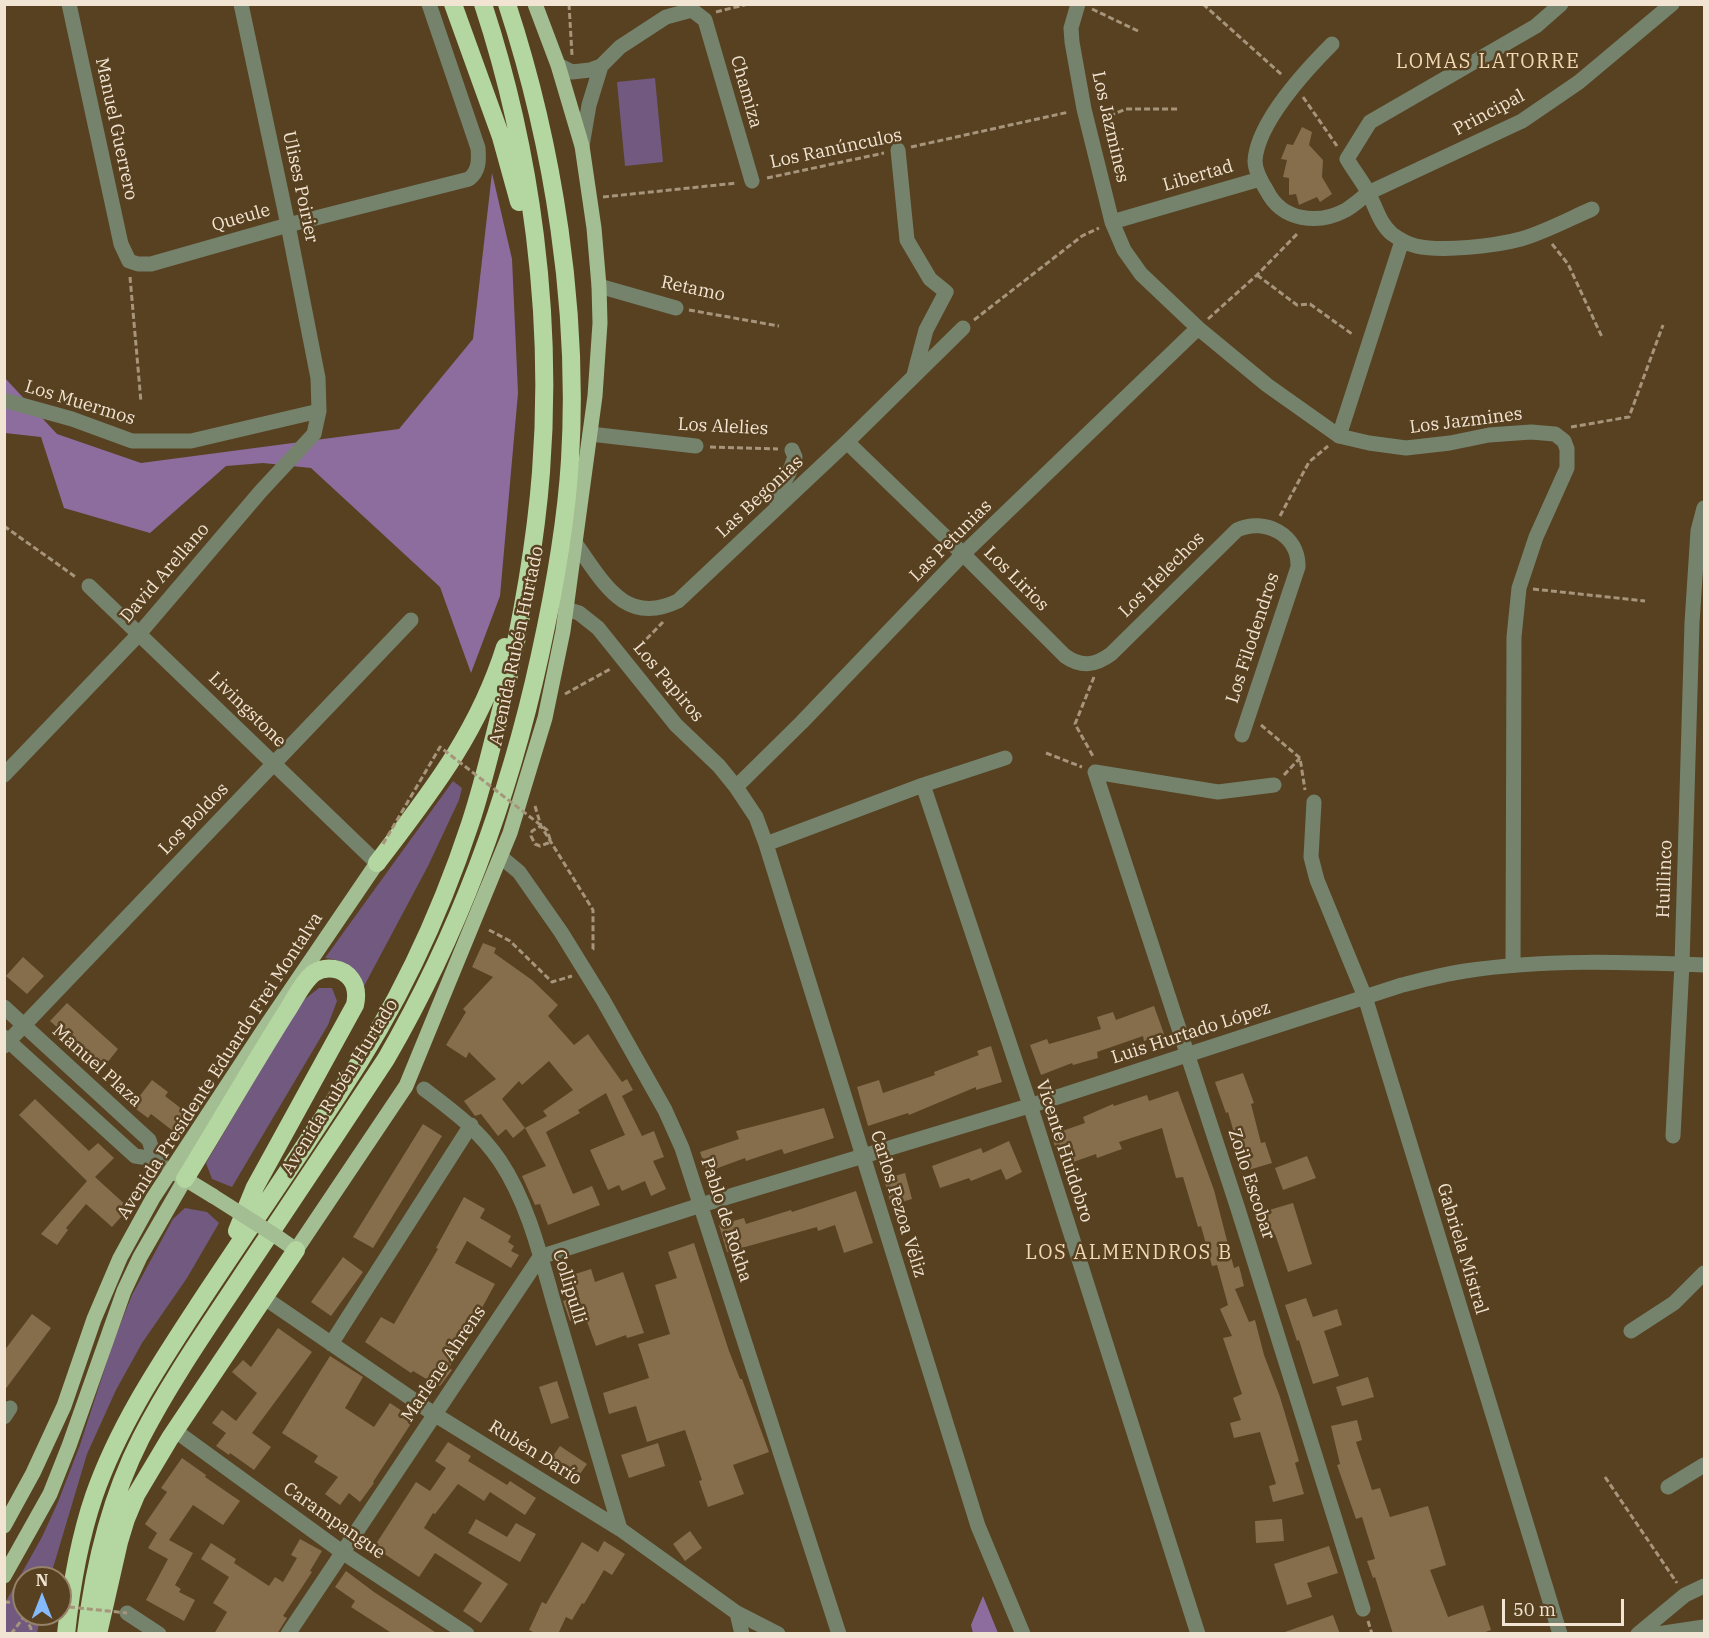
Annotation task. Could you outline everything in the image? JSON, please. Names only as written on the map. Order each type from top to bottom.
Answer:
[{"type":"highway","points":[[453,4],[501,137],[538,274]]},
{"type":"highway","points":[[483,4],[501,62],[515,120],[538,274]]},
{"type":"highway","name":"Avenida Rubén Hurtado","points":[[86,1634],[103,1538],[118,1492],[141,1438],[185,1362],[386,1059],[410,1017],[444,950],[484,853],[511,772],[549,611],[561,545],[568,487],[571,376],[563,264],[551,182],[536,107],[507,4]]},
{"type":"highway","name":"Avenida Rubén Hurtado","points":[[66,1634],[82,1540],[95,1494],[124,1427],[156,1370],[360,1062],[392,1006],[426,936],[461,849],[478,799],[510,674],[529,574],[543,448],[543,340],[538,274]]},
{"type":"highway","points":[[378,863],[448,768],[482,709],[529,574]]},
{"type":"highway","points":[[178,1175],[308,979],[313,974],[326,969],[333,968],[345,973],[354,984],[357,998],[355,1005],[245,1207],[223,1269]]},
{"type":"highway","points":[[98,1634],[119,1542],[136,1495],[170,1438],[296,1250]]},
{"type":"main road","points":[[296,1250],[406,1086],[510,833],[545,718],[566,609],[599,359],[600,286],[582,146],[565,68],[535,4]]},
{"type":"main road","name":"Avenida Presidente Eduardo Frei Montalva","points":[[4,1576],[50,1494],[124,1291],[178,1175],[264,1029],[378,863]]},
{"type":"main road","name":"Avenida Presidente Eduardo Frei Montalva","points":[[4,1526],[33,1473],[64,1406],[94,1319],[120,1258],[153,1198],[178,1175]]},
{"type":"main road","name":"Manuel Plaza","points":[[178,1175],[296,1250]]},
{"type":"street","name":"Manuel Guerrero","points":[[69,4],[121,244],[129,261]]},
{"type":"street","name":"Ulises Poirier","points":[[241,4],[318,378]]},
{"type":"street","name":"Queule","points":[[129,261],[151,264],[288,225],[469,179],[476,173],[478,148],[429,4]]},
{"type":"street","points":[[1561,4],[1536,26],[1370,122],[1347,159],[1390,232],[1402,241],[1417,246],[1441,248],[1493,245],[1521,239],[1592,209]]},
{"type":"street","name":"Principal","points":[[1312,219],[1346,210],[1368,193],[1522,121],[1579,82],[1672,4]]},
{"type":"street","name":"Los Jazmines","points":[[1084,7],[1071,28],[1086,116],[1112,222],[1124,250],[1141,274],[1198,328],[1267,385],[1339,436],[1369,444],[1406,448],[1450,444],[1489,435],[1544,432],[1555,434]]},
{"type":"street","points":[[565,68],[590,70],[601,66],[620,47],[666,17],[692,10],[699,16]]},
{"type":"street","name":"Chamiza","points":[[699,16],[705,20],[752,181]]},
{"type":"street","points":[[1312,219],[1295,217],[1283,211],[1270,197],[1260,179],[1255,163],[1265,128],[1309,67],[1332,44]]},
{"type":"street","points":[[582,146],[589,105],[601,66]]},
{"type":"street","points":[[898,150],[907,240],[930,279],[946,292],[926,330],[914,376]]},
{"type":"street","name":"Libertad","points":[[1112,222],[1260,179]]},
{"type":"street","points":[[1339,436],[1402,241]]},
{"type":"street","name":"Retamo","points":[[600,286],[676,308]]},
{"type":"street","name":"Las Begonias","points":[[575,543],[601,578],[622,601],[634,608],[664,607],[678,601],[847,442],[963,328]]},
{"type":"street","name":"Las Petunias","points":[[736,787],[802,722],[963,554],[1198,328]]},
{"type":"street","name":"David Arellano","points":[[4,775],[139,634],[261,491],[314,434],[319,411],[318,378]]},
{"type":"street","name":"Los Muermos","points":[[7,401],[72,419],[132,441],[191,441],[319,411]]},
{"type":"street","name":"Los Alelies","points":[[590,434],[696,446]]},
{"type":"street","points":[[1513,965],[1514,637],[1520,588],[1536,537],[1567,468],[1567,449],[1564,441],[1555,434]]},
{"type":"street","name":"Los Lirios","points":[[847,442],[1065,656],[1073,662],[1083,664],[1100,662]]},
{"type":"street","name":"Los Alelies","points":[[779,506],[775,498],[795,457],[792,450]]},
{"type":"street","name":"Huillinco","points":[[1673,1136],[1698,623],[1698,531],[1704,508]]},
{"type":"street","name":"Los Helechos","points":[[1100,662],[1111,654],[1237,530],[1256,524],[1273,528]]},
{"type":"street","name":"Los Filodendros","points":[[1242,735],[1298,567],[1296,550],[1284,535],[1273,528]]},
{"type":"street","name":"Livingstone","points":[[88,586],[378,863]]},
{"type":"street","name":"Los Papiros","points":[[566,609],[579,613],[598,628],[676,724],[719,766],[736,787]]},
{"type":"street","name":"Los Boldos","points":[[6,1041],[24,1025],[411,620]]},
{"type":"street","points":[[766,844],[923,784],[1005,758]]},
{"type":"street","points":[[1095,772],[1218,792],[1274,785]]},
{"type":"street","name":"Zoilo Escobar","points":[[1095,772],[1188,1054],[1363,1609]]},
{"type":"street","name":"Vicente Huidobro","points":[[923,784],[1030,1105],[1198,1634]]},
{"type":"street","name":"Carlos Pezoa Véliz","points":[[736,787],[756,818],[766,844],[978,1526],[1023,1634]]},
{"type":"street","name":"Gabriela Mistral","points":[[1314,802],[1311,857],[1317,880],[1365,997],[1560,1634]]},
{"type":"street","name":"Pablo de Rokha","points":[[501,857],[519,872],[531,887],[575,955],[665,1110],[682,1148],[839,1634]]},
{"type":"street","name":"Luis Hurtado López","points":[[701,1205],[1030,1105],[1402,985],[1463,971],[1513,965],[1704,965]]},
{"type":"street","name":"Manuel Plaza","points":[[4,1006],[149,1140],[155,1159]]},
{"type":"street","name":"Manuel Plaza","points":[[6,1041],[135,1156],[155,1159],[178,1175]]},
{"type":"street","name":"Collipulli","points":[[424,1089],[471,1125],[512,1182],[528,1219],[540,1257],[620,1529]]},
{"type":"street","points":[[331,1344],[471,1125]]},
{"type":"street","points":[[540,1257],[701,1205]]},
{"type":"street","name":"Marlene Ahrens","points":[[288,1634],[540,1257]]},
{"type":"street","points":[[1631,1331],[1674,1303],[1704,1273]]},
{"type":"street","name":"Rubén Darío","points":[[272,1303],[434,1414],[620,1529],[737,1613],[778,1634]]},
{"type":"street","name":"Carampangue","points":[[181,1435],[342,1552],[467,1634]]},
{"type":"street","points":[[1668,1487],[1704,1465]]},
{"type":"street","points":[[1638,1634],[1685,1595],[1704,1586]]},
{"type":"street","points":[[127,1613],[159,1634]]},
{"type":"street","points":[[737,1613],[742,1634]]},
{"type":"street","points":[[1657,1634],[1704,1627]]},
{"type":"path","points":[[565,68],[569,4]]},
{"type":"path","points":[[699,16],[748,4]]},
{"type":"path","points":[[1084,7],[1138,31]]},
{"type":"path","name":"Los Ranúnculos","points":[[590,199],[752,181],[898,150],[1086,116],[1126,110],[1178,109]]},
{"type":"path","points":[[1198,328],[1257,275],[1312,219]]},
{"type":"path","points":[[1541,231],[1568,264],[1602,337]]},
{"type":"path","points":[[963,328],[1082,236]]},
{"type":"path","points":[[129,261],[141,402]]},
{"type":"path","points":[[1257,275],[1297,305],[1310,304],[1352,334]]},
{"type":"path","name":"Retamo","points":[[676,308],[779,326]]},
{"type":"path","points":[[1555,434],[1569,427],[1629,417],[1663,325]]},
{"type":"path","points":[[1273,528],[1309,462],[1339,436]]},
{"type":"path","name":"Los Alelies","points":[[696,446],[792,450]]},
{"type":"path","points":[[4,526],[88,586]]},
{"type":"path","points":[[1520,588],[1645,601]]},
{"type":"path","points":[[1046,753],[1095,772],[1097,763],[1075,724],[1100,662]]},
{"type":"path","points":[[1248,714],[1300,758],[1304,788],[1314,802]]},
{"type":"path","points":[[383,844],[441,747],[547,830],[550,838],[544,846],[535,844],[531,836],[532,831],[541,826],[593,910],[593,949],[575,955]]},
{"type":"path","points":[[1274,785],[1300,758]]},
{"type":"path","points":[[489,930],[510,941],[552,982],[585,972]]},
{"type":"path","points":[[1605,1477],[1685,1595]]},
{"type":"path","points":[[72,1607],[127,1613]]},
{"type":"shaded area","points":[[655,78],[663,162],[625,166],[617,82]]},
{"type":"shaded area","points":[[492,173],[512,259],[518,393],[500,596],[471,673],[440,587],[311,468],[263,463],[226,466],[150,533],[64,508],[41,437],[5,433],[4,377],[57,434],[141,463],[399,429],[473,339]]},
{"type":"shaded area","points":[[453,781],[462,788],[459,800],[428,866],[363,988],[349,967],[340,961],[325,958]]},
{"type":"shaded area","points":[[319,988],[332,988],[337,1001],[328,1025],[232,1187],[212,1179],[206,1163],[301,1002]]},
{"type":"shaded area","points":[[185,1208],[207,1212],[219,1223],[187,1278],[142,1343],[116,1390],[87,1454],[54,1566],[26,1566],[58,1502],[80,1445],[114,1340],[132,1295],[173,1219]]},
{"type":"shaded area","points":[[12,1591],[12,1626],[38,1626],[37,1633],[5,1634],[5,1603]]},
{"type":"shaded area","points":[[983,1596],[998,1633],[973,1633],[971,1625]]},
{"type":"building","points":[[1302,127],[1312,132],[1309,145],[1323,160],[1322,177],[1332,194],[1320,202],[1317,197],[1299,205],[1296,194],[1289,195],[1289,178],[1283,177],[1287,160],[1281,159],[1287,144],[1293,145]]},
{"type":"building","points":[[483,943],[496,948],[494,953],[532,980],[558,1005],[548,1016],[574,1045],[588,1034],[622,1082],[627,1079],[633,1090],[622,1096],[642,1136],[654,1131],[664,1157],[653,1161],[666,1189],[651,1196],[645,1181],[622,1191],[619,1185],[608,1190],[590,1150],[625,1135],[606,1093],[578,1110],[580,1113],[546,1132],[573,1194],[592,1186],[600,1205],[548,1225],[540,1204],[535,1205],[522,1176],[546,1166],[525,1128],[513,1138],[506,1129],[498,1136],[481,1114],[475,1116],[464,1101],[496,1079],[469,1052],[466,1058],[446,1045],[466,1012],[463,1009],[493,977],[472,967]],"holes":[[[549,1061],[573,1090],[543,1111],[547,1116],[525,1128],[502,1099],[519,1081],[522,1085]]]},
{"type":"building","points":[[23,957],[44,976],[27,994],[6,976]]},
{"type":"building","points":[[67,1003],[118,1049],[103,1068],[50,1021]]},
{"type":"building","points":[[1154,1006],[1164,1034],[1144,1041],[1143,1036],[1097,1052],[1098,1058],[1073,1065],[1072,1063],[1041,1075],[1030,1045],[1047,1039],[1049,1044],[1101,1029],[1097,1017],[1113,1012],[1116,1020]]},
{"type":"building","points":[[991,1046],[1002,1082],[976,1090],[976,1087],[909,1115],[908,1113],[868,1126],[857,1087],[879,1080],[883,1093],[935,1075],[934,1072],[979,1055],[977,1051]]},
{"type":"building","points":[[1243,1073],[1254,1103],[1251,1104],[1261,1143],[1265,1142],[1272,1163],[1245,1171],[1228,1112],[1226,1113],[1215,1082]]},
{"type":"building","points":[[152,1080],[168,1092],[165,1096],[191,1116],[177,1134],[151,1114],[148,1118],[132,1106]]},
{"type":"building","points":[[1178,1091],[1214,1190],[1234,1268],[1239,1266],[1244,1286],[1235,1289],[1249,1322],[1255,1320],[1264,1355],[1280,1397],[1299,1461],[1295,1463],[1304,1494],[1273,1502],[1269,1486],[1276,1484],[1260,1432],[1234,1438],[1230,1423],[1241,1420],[1233,1398],[1242,1394],[1223,1338],[1232,1336],[1220,1309],[1228,1305],[1217,1265],[1212,1266],[1201,1226],[1198,1227],[1183,1177],[1176,1178],[1162,1128],[1119,1142],[1122,1149],[1097,1158],[1096,1154],[1062,1166],[1051,1135],[1085,1123],[1083,1117],[1113,1104],[1114,1106],[1147,1095],[1149,1101]]},
{"type":"building","points":[[35,1099],[89,1151],[98,1143],[114,1158],[95,1177],[129,1208],[112,1227],[86,1204],[66,1228],[68,1230],[57,1245],[41,1234],[87,1181],[19,1115]]},
{"type":"building","points":[[824,1108],[834,1138],[784,1154],[782,1149],[746,1161],[745,1158],[707,1172],[700,1152],[739,1139],[736,1131]]},
{"type":"building","points":[[423,1124],[442,1136],[373,1248],[353,1237]]},
{"type":"building","points":[[1009,1141],[1022,1172],[1006,1180],[1001,1169],[971,1181],[969,1178],[940,1188],[932,1166],[981,1148],[983,1153]]},
{"type":"building","points":[[1307,1156],[1316,1178],[1283,1190],[1275,1168]]},
{"type":"building","points":[[905,1173],[912,1199],[891,1205],[884,1179]]},
{"type":"building","points":[[856,1191],[873,1243],[844,1253],[835,1225],[818,1231],[817,1227],[727,1252],[719,1225],[744,1218],[746,1224]]},
{"type":"building","points":[[464,1197],[485,1209],[480,1218],[511,1236],[508,1242],[514,1246],[511,1251],[519,1255],[511,1268],[467,1241],[455,1263],[495,1284],[449,1368],[452,1370],[440,1386],[413,1371],[411,1373],[365,1342],[381,1317],[394,1324],[438,1249],[436,1248]]},
{"type":"building","points":[[1293,1203],[1312,1264],[1288,1272],[1275,1234],[1266,1237],[1259,1213]]},
{"type":"building","points":[[694,1243],[729,1351],[769,1452],[733,1465],[744,1494],[708,1507],[699,1481],[702,1480],[685,1430],[647,1442],[636,1406],[609,1414],[603,1393],[649,1378],[638,1344],[670,1334],[655,1285],[677,1278],[668,1252]]},
{"type":"building","points":[[343,1257],[363,1272],[331,1316],[311,1302]]},
{"type":"building","points":[[591,1269],[595,1282],[623,1272],[644,1333],[627,1338],[626,1335],[596,1346],[585,1316],[570,1321],[563,1301],[579,1295],[572,1275]]},
{"type":"building","points":[[1306,1298],[1313,1317],[1337,1309],[1342,1325],[1324,1331],[1339,1376],[1313,1384],[1285,1305]]},
{"type":"building","points":[[32,1314],[51,1328],[4,1391],[4,1351]]},
{"type":"building","points":[[278,1328],[312,1352],[252,1433],[271,1447],[254,1470],[216,1446],[226,1433],[212,1423],[222,1410],[236,1421],[257,1393],[232,1372],[243,1360],[251,1367]]},
{"type":"building","points":[[330,1356],[363,1377],[345,1408],[374,1427],[390,1403],[414,1419],[360,1502],[349,1493],[340,1505],[325,1494],[338,1477],[314,1462],[318,1456],[282,1433]]},
{"type":"building","points":[[1368,1377],[1374,1397],[1342,1406],[1336,1387]]},
{"type":"building","points":[[557,1381],[569,1418],[551,1424],[539,1387]]},
{"type":"building","points":[[1357,1420],[1362,1440],[1356,1442],[1372,1490],[1380,1488],[1390,1517],[1428,1506],[1446,1565],[1430,1570],[1448,1617],[1483,1605],[1491,1630],[1480,1634],[1393,1634],[1375,1577],[1373,1578],[1367,1561],[1375,1559],[1362,1517],[1356,1519],[1337,1465],[1340,1464],[1331,1426]]},
{"type":"building","points":[[448,1442],[471,1456],[468,1461],[507,1485],[510,1481],[536,1498],[525,1515],[490,1492],[484,1501],[458,1484],[435,1514],[433,1513],[424,1528],[508,1584],[481,1623],[463,1611],[482,1583],[435,1553],[419,1577],[374,1547],[416,1482],[430,1491],[446,1468],[435,1461]]},
{"type":"building","points":[[658,1443],[665,1466],[629,1478],[621,1455]]},
{"type":"building","points":[[560,1446],[587,1464],[577,1478],[550,1460]]},
{"type":"building","points":[[182,1458],[240,1501],[223,1525],[193,1505],[169,1540],[193,1553],[175,1585],[181,1589],[179,1592],[195,1600],[184,1621],[146,1600],[168,1559],[148,1548],[157,1533],[145,1524],[167,1492],[161,1488]]},
{"type":"building","points":[[476,1519],[507,1537],[516,1523],[536,1534],[520,1562],[468,1533]]},
{"type":"building","points":[[1282,1519],[1284,1541],[1256,1543],[1255,1521]]},
{"type":"building","points":[[690,1531],[702,1548],[685,1561],[673,1544]]},
{"type":"building","points":[[300,1539],[322,1551],[310,1571],[312,1572],[283,1616],[287,1618],[277,1634],[214,1634],[227,1612],[213,1603],[229,1577],[201,1559],[211,1543],[236,1559],[234,1563],[269,1586],[275,1577],[283,1582],[297,1558],[291,1555]]},
{"type":"building","points":[[604,1541],[625,1554],[612,1575],[604,1570],[584,1604],[582,1603],[572,1620],[566,1617],[558,1634],[537,1634],[529,1630],[542,1602],[546,1604],[582,1542],[598,1552]]},
{"type":"building","points":[[1329,1546],[1338,1573],[1307,1583],[1312,1597],[1287,1605],[1274,1564]]},
{"type":"building","points":[[346,1571],[438,1634],[393,1634],[351,1607],[355,1601],[335,1587]]},
{"type":"building","points":[[1333,1615],[1340,1634],[1285,1634],[1285,1632]]},
{"type":"district","name":"LOMAS LATORRE","points":[[1488,62]]},
{"type":"district","name":"LOS ALMENDROS B","points":[[1129,1253]]}]
